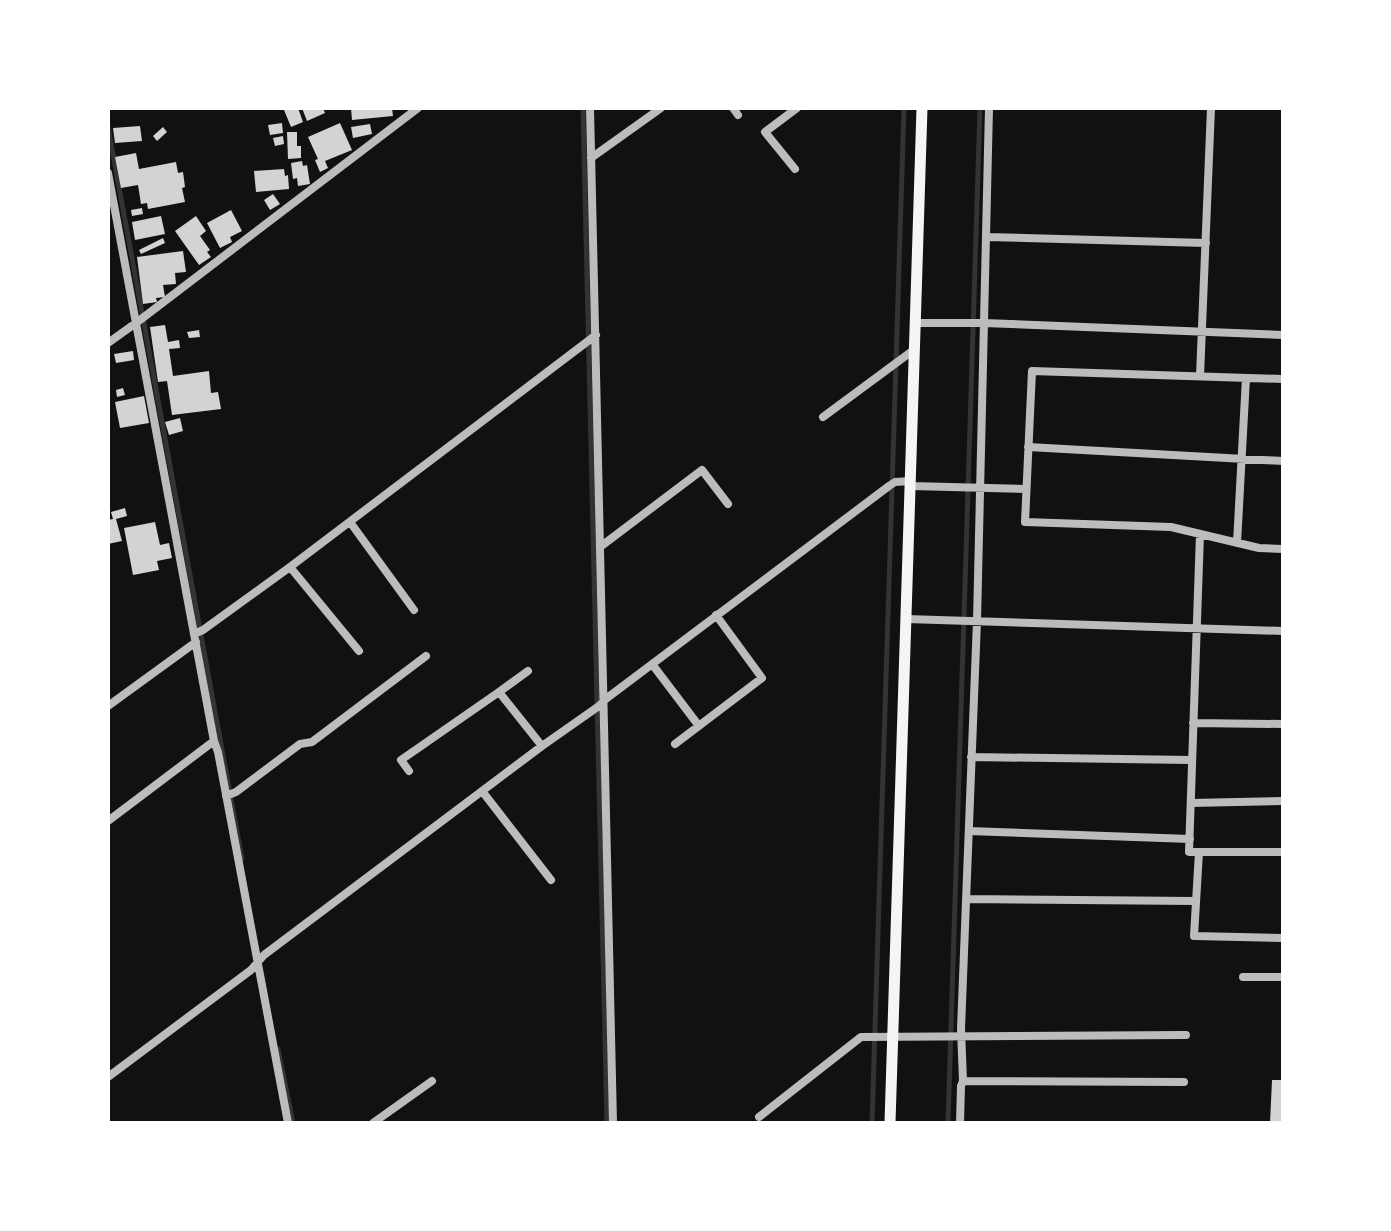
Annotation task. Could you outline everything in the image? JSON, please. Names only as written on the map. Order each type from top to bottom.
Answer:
[{"type":"main road","points":[[890,1123],[922,108]]},
{"type":"street","points":[[108,343],[418,108]]},
{"type":"street","points":[[590,108],[592,338],[600,547],[599,705],[613,1123]]},
{"type":"street","points":[[591,158],[661,108]]},
{"type":"street","points":[[795,169],[765,132],[797,108]]},
{"type":"street","points":[[960,1123],[963,1081],[954,1036],[969,831],[974,621],[973,488],[986,237],[989,108]]},
{"type":"street","points":[[1200,376],[1211,108]]},
{"type":"street","points":[[108,173],[141,319],[214,741],[230,795],[288,1123]]},
{"type":"street","points":[[986,237],[1206,243]]},
{"type":"street","points":[[916,323],[1283,335]]},
{"type":"street","points":[[108,706],[592,338]]},
{"type":"street","points":[[823,417],[915,349]]},
{"type":"street","points":[[1283,379],[1032,371],[1025,522],[1171,527],[1259,548],[1283,549]]},
{"type":"street","points":[[1237,543],[1246,378]]},
{"type":"street","points":[[1028,447],[1283,461]]},
{"type":"street","points":[[600,547],[702,470],[728,504]]},
{"type":"street","points":[[108,1077],[482,791],[892,484],[1026,489]]},
{"type":"street","points":[[350,522],[414,610]]},
{"type":"street","points":[[1200,534],[1189,852],[1283,852]]},
{"type":"street","points":[[290,567],[359,651]]},
{"type":"street","points":[[675,744],[762,678],[716,615]]},
{"type":"street","points":[[906,619],[1283,631]]},
{"type":"street","points":[[230,795],[300,744],[312,742],[426,656]]},
{"type":"street","points":[[652,664],[699,726]]},
{"type":"street","points":[[409,771],[401,760],[528,671]]},
{"type":"street","points":[[499,692],[542,746]]},
{"type":"street","points":[[1193,723],[1283,724]]},
{"type":"street","points":[[108,821],[214,741]]},
{"type":"street","points":[[971,757],[1192,760]]},
{"type":"street","points":[[482,791],[551,880]]},
{"type":"street","points":[[1191,803],[1283,801]]},
{"type":"street","points":[[969,831],[1190,839]]},
{"type":"street","points":[[1199,852],[1194,936],[1283,938]]},
{"type":"street","points":[[966,899],[1196,901]]},
{"type":"street","points":[[1243,977],[1283,977]]},
{"type":"street","points":[[759,1117],[861,1037],[1186,1035]]},
{"type":"street","points":[[373,1123],[432,1081]]},
{"type":"street","points":[[963,1081],[1184,1082]]},
{"type":"building","points":[[298,108],[303,122],[291,127],[284,110]]},
{"type":"building","points":[[302,108],[323,108],[325,113],[307,121]]},
{"type":"building","points":[[351,108],[392,108],[393,116],[352,120]]},
{"type":"building","points":[[282,123],[283,133],[270,135],[268,125]]},
{"type":"building","points":[[340,123],[352,150],[325,161],[328,168],[320,172],[308,137]]},
{"type":"building","points":[[370,124],[372,134],[353,138],[351,127]]},
{"type":"building","points":[[140,126],[142,141],[115,143],[113,128]]},
{"type":"building","points":[[163,127],[167,132],[157,141],[153,136]]},
{"type":"building","points":[[287,132],[297,132],[301,158],[288,159]]},
{"type":"building","points":[[283,136],[284,144],[275,146],[273,138]]},
{"type":"building","points":[[136,153],[139,169],[176,162],[178,173],[183,172],[185,202],[148,209],[147,203],[141,204],[138,185],[121,188],[115,157]]},
{"type":"building","points":[[302,161],[303,166],[307,165],[310,184],[298,186],[297,178],[293,179],[291,163]]},
{"type":"building","points":[[284,169],[285,176],[288,175],[289,189],[256,192],[254,171]]},
{"type":"building","points":[[273,194],[280,204],[270,210],[264,200]]},
{"type":"building","points":[[142,208],[143,214],[132,216],[131,210]]},
{"type":"building","points":[[231,210],[242,231],[230,237],[232,242],[220,248],[207,223]]},
{"type":"building","points":[[161,216],[165,234],[135,240],[132,222]]},
{"type":"building","points":[[196,216],[206,231],[200,236],[211,257],[199,265],[175,231]]},
{"type":"building","points":[[163,238],[165,243],[141,254],[139,250]]},
{"type":"building","points":[[183,251],[186,272],[175,273],[176,284],[163,285],[165,297],[143,304],[137,257]]},
{"type":"building","points":[[165,325],[168,342],[179,340],[180,348],[169,349],[173,376],[209,371],[211,393],[218,392],[221,409],[172,415],[167,381],[158,382],[150,327]]},
{"type":"building","points":[[199,330],[200,337],[189,338],[187,332]]},
{"type":"building","points":[[133,351],[134,360],[116,363],[114,354]]},
{"type":"building","points":[[123,388],[125,395],[117,397],[116,390]]},
{"type":"building","points":[[144,396],[149,423],[120,428],[115,402]]},
{"type":"building","points":[[180,418],[183,431],[169,435],[165,422]]},
{"type":"building","points":[[125,508],[127,516],[116,519],[122,541],[108,544],[108,520],[113,519],[111,512]]},
{"type":"building","points":[[155,522],[160,545],[169,543],[172,558],[157,561],[159,570],[133,575],[124,528]]},
{"type":"building","points":[[1272,1080],[1283,1080],[1283,1123],[1270,1123]]},
{"type":"waterway","points":[[583,108],[607,1123]]},
{"type":"waterway","points":[[872,1123],[904,108]]},
{"type":"waterway","points":[[948,1123],[980,108]]},
{"type":"waterway","points":[[108,127],[242,859]]},
{"type":"waterway","points":[[278,1049],[293,1123]]}]
